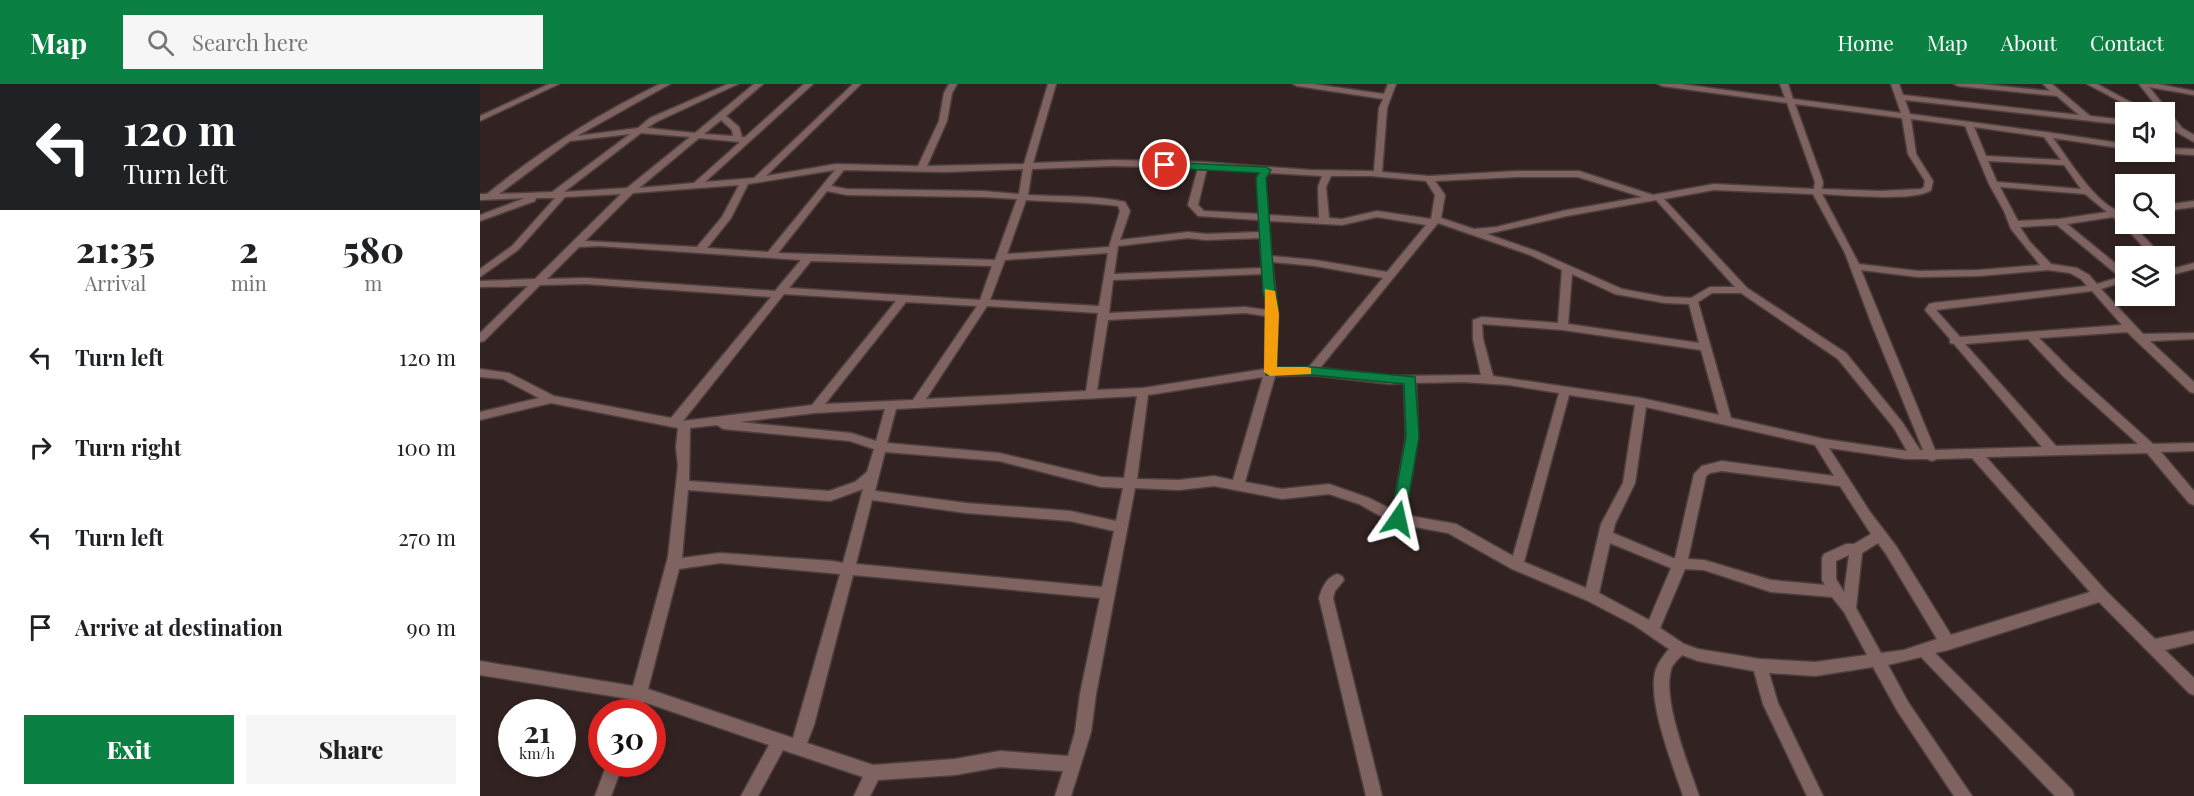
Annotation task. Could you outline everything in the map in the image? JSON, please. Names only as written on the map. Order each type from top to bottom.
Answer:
[{"type":"street","points":[[480,119],[555,84]]},
{"type":"street","points":[[483,200],[568,139],[631,101],[666,84]]},
{"type":"street","points":[[480,274],[515,248],[558,195],[639,130],[653,120],[734,84]]},
{"type":"street","points":[[480,339],[631,190],[759,84]]},
{"type":"street","points":[[697,185],[737,135],[809,84]]},
{"type":"street","points":[[757,180],[857,84]]},
{"type":"street","points":[[921,169],[943,121],[948,93],[953,84]]},
{"type":"street","points":[[916,405],[984,303],[1022,197],[1028,165],[1053,84]]},
{"type":"street","points":[[1297,84],[1387,97]]},
{"type":"street","points":[[1378,173],[1383,108],[1392,84]]},
{"type":"street","points":[[1662,84],[1968,123],[2115,145]]},
{"type":"street","points":[[1784,84],[1819,182],[1817,192],[1850,253],[1932,457]]},
{"type":"street","points":[[1474,232],[1496,230],[1654,196],[1714,187],[1915,194],[1928,188],[1929,181],[1912,154],[1906,115],[1895,84]]},
{"type":"street","points":[[1958,84],[2058,94]]},
{"type":"street","points":[[2047,84],[2088,118]]},
{"type":"street","points":[[2091,84],[2126,102]]},
{"type":"street","points":[[2145,84],[2194,93]]},
{"type":"street","points":[[2145,84],[2180,131]]},
{"type":"street","points":[[1901,97],[2115,122]]},
{"type":"street","points":[[721,116],[737,135]]},
{"type":"street","points":[[1968,123],[1993,184],[2015,224],[2027,244],[2048,267]]},
{"type":"street","points":[[2175,128],[2194,139]]},
{"type":"street","points":[[568,139],[639,130],[695,137],[737,135]]},
{"type":"street","points":[[2046,134],[2088,192],[2099,203],[2115,210]]},
{"type":"street","points":[[2175,151],[2194,152]]},
{"type":"street","points":[[1984,158],[2067,163]]},
{"type":"street","points":[[483,200],[745,182],[842,167],[921,169],[1028,165],[1203,165],[1328,173],[1378,173],[1429,179],[1578,174],[1654,196],[1743,290],[1842,356],[1898,425],[1917,456]]},
{"type":"street","points":[[1203,165],[1193,205],[1198,214],[1347,222],[1377,214],[1435,221],[1533,253],[1619,292],[1665,300],[1693,301],[1710,290],[1743,290]]},
{"type":"street","points":[[1000,166],[1026,179]]},
{"type":"street","points":[[771,255],[842,167]]},
{"type":"street","points":[[1238,484],[1270,372],[1273,314],[1261,178],[1266,170]]},
{"type":"street","points":[[1324,220],[1322,187],[1328,173]]},
{"type":"street","points":[[1312,371],[1435,221],[1440,195],[1429,179]]},
{"type":"street","points":[[1600,180],[1620,203]]},
{"type":"street","points":[[699,251],[726,218],[745,182]]},
{"type":"street","points":[[1993,184],[2088,192]]},
{"type":"street","points":[[825,188],[847,192],[1093,200],[1122,204],[1125,211],[1114,247],[1091,393]]},
{"type":"street","points":[[480,218],[541,195]]},
{"type":"street","points":[[2175,206],[2194,204]]},
{"type":"street","points":[[2015,224],[2060,222],[2115,214]]},
{"type":"street","points":[[2060,222],[2115,269]]},
{"type":"street","points":[[588,234],[599,243]]},
{"type":"street","points":[[2136,234],[2148,246]]},
{"type":"street","points":[[574,244],[599,243],[808,258],[999,260],[1114,247],[1188,235],[1206,237],[1265,235]]},
{"type":"street","points":[[639,699],[674,564],[682,485],[679,424],[779,292],[808,258]]},
{"type":"street","points":[[1268,259],[1315,263],[1390,276]]},
{"type":"street","points":[[1854,266],[1918,274],[1979,273],[2048,267],[2073,270],[2095,288],[2130,328],[2194,389]]},
{"type":"street","points":[[2175,269],[2194,266]]},
{"type":"street","points":[[1563,327],[1567,270]]},
{"type":"street","points":[[1110,277],[1269,271]]},
{"type":"street","points":[[480,284],[586,281],[874,295],[1104,313],[1245,310],[1273,314]]},
{"type":"street","points":[[2052,450],[1954,341],[1930,310],[1933,306],[2095,288],[2115,282]]},
{"type":"street","points":[[815,410],[903,299]]},
{"type":"street","points":[[1245,310],[1271,299]]},
{"type":"street","points":[[1693,301],[1726,421]]},
{"type":"street","points":[[1488,379],[1478,339],[1477,322],[1508,321],[1563,327],[1705,347]]},
{"type":"street","points":[[1954,341],[2130,328]]},
{"type":"street","points":[[2031,336],[2150,448],[2194,500]]},
{"type":"street","points":[[2140,338],[2194,336]]},
{"type":"street","points":[[708,424],[760,415],[815,410],[1091,393],[1143,392],[1270,372],[1312,371],[1410,380],[1488,379],[1641,402],[1819,442],[1917,456],[2194,447]]},
{"type":"street","points":[[480,374],[505,376],[551,399],[679,424],[708,424],[851,437],[881,447],[999,457],[1101,482],[1179,485],[1214,482],[1238,484],[1282,494],[1329,489],[1364,501],[1398,519],[1451,528],[1517,565],[1591,596],[1679,648],[1698,655],[1760,666],[1815,669],[1924,651],[1994,626],[2101,595]]},
{"type":"street","points":[[1398,519],[1412,437],[1410,380]]},
{"type":"street","points":[[1517,565],[1565,390]]},
{"type":"street","points":[[1063,796],[1071,764],[1083,732],[1130,483],[1143,392]]},
{"type":"street","points":[[480,416],[551,399]]},
{"type":"street","points":[[1591,596],[1608,524],[1629,483],[1641,402]]},
{"type":"street","points":[[798,746],[807,725],[891,407]]},
{"type":"street","points":[[1819,442],[1948,644]]},
{"type":"street","points":[[1976,454],[2101,595],[2194,688]]},
{"type":"street","points":[[1652,630],[1680,564],[1700,474],[1706,469],[1722,466],[1843,482]]},
{"type":"street","points":[[682,485],[830,496],[859,485],[873,474]]},
{"type":"street","points":[[868,495],[966,508],[1070,516],[1121,527]]},
{"type":"street","points":[[1605,535],[1680,564],[1687,562],[1704,565],[1772,586],[1836,592]]},
{"type":"street","points":[[1880,535],[1856,550],[1846,549],[1829,558],[1829,580],[1849,608],[1903,707],[1964,796]]},
{"type":"street","points":[[1849,608],[1856,550]]},
{"type":"street","points":[[674,564],[720,558],[828,567],[850,566],[1108,593]]},
{"type":"street","points":[[1337,580],[1329,588],[1326,598],[1374,796]]},
{"type":"street","points":[[2154,646],[2194,637]]},
{"type":"street","points":[[1679,648],[1663,669],[1662,682],[1668,720],[1691,796]]},
{"type":"street","points":[[1924,651],[2066,796]]},
{"type":"street","points":[[1760,666],[1771,704],[1815,796]]},
{"type":"street","points":[[480,668],[641,694],[873,773],[955,768],[1000,759],[1071,764]]},
{"type":"street","points":[[749,796],[780,741]]},
{"type":"street","points":[[862,796],[873,773]]},
{"type":"street","points":[[603,796],[610,777]]},
{"type":"slow traffic","points":[[1269,291],[1273,314],[1270,372],[1307,371]]},
{"type":"route","points":[[1165,165],[1202,165],[1266,170],[1261,178],[1261,185],[1266,218],[1265,242],[1269,293],[1273,314],[1270,372],[1312,371],[1390,380],[1410,380],[1413,416],[1410,462],[1398,519]]}]
